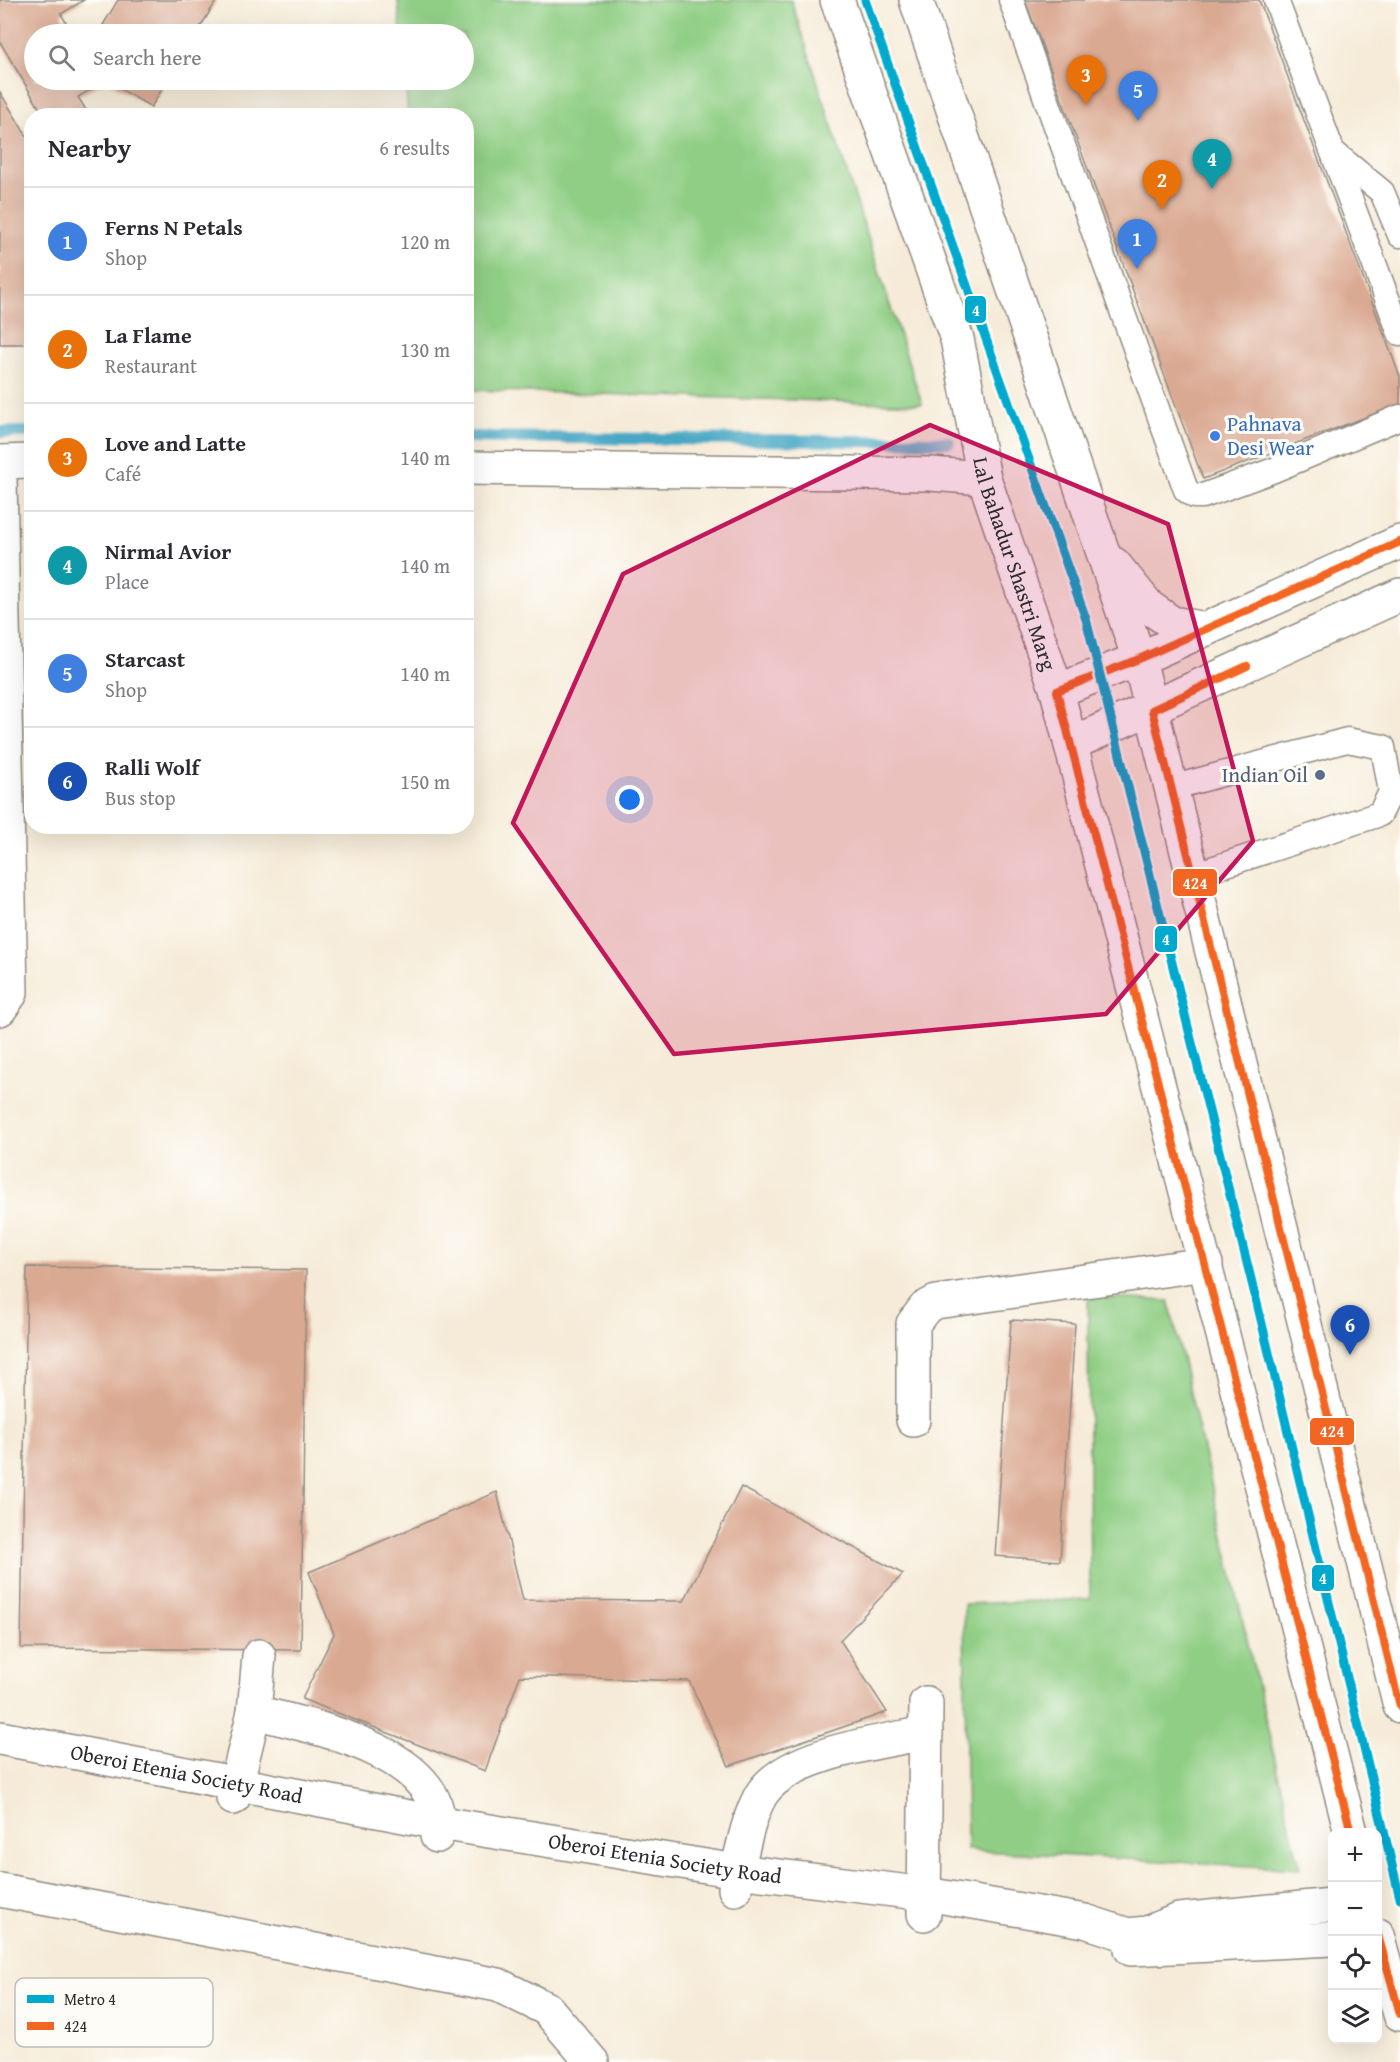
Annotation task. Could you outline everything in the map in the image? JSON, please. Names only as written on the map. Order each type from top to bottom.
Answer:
[{"type":"street","name":"Lal Bahadur Shastri Marg","points":[[837,0],[957,339],[984,478],[1057,691],[1350,1828]]},
{"type":"street","points":[[916,0],[1139,659],[1400,1706]]},
{"type":"street","points":[[0,462],[24,461]]},
{"type":"street","points":[[474,468],[930,474],[984,478]]},
{"type":"street","points":[[0,478],[11,993],[0,1010]]},
{"type":"street","points":[[1057,691],[1139,659],[1400,542]]},
{"type":"street","points":[[1101,548],[1149,607],[1172,623],[1206,629]]},
{"type":"street","points":[[1071,744],[1152,710],[1400,595]]},
{"type":"street","points":[[913,1420],[913,1324],[926,1308],[936,1302],[1206,1264]]},
{"type":"street","points":[[0,1755],[235,1790],[254,1712],[260,1656]]},
{"type":"street","points":[[254,1712],[339,1732],[410,1768],[427,1787],[438,1829]]},
{"type":"street","points":[[736,1880],[749,1827],[762,1792],[780,1775],[841,1749],[926,1718],[925,1905]]},
{"type":"street","name":"Oberoi Etenia Society Road","points":[[0,1738],[235,1790],[438,1829],[736,1880],[925,1905],[1086,1921],[1146,1941],[1179,1920],[1328,1905]]},
{"type":"street","points":[[0,1890],[498,1985],[547,2008],[592,2062]]},
{"type":"street","points":[[1146,1941],[1328,1940]]},
{"type":"street","points":[[1382,1950],[1400,2014]]},
{"type":"lane","points":[[1011,0],[1186,490],[1194,496],[1203,495],[1274,470],[1400,417]]},
{"type":"lane","points":[[1276,0],[1400,333]]},
{"type":"lane","points":[[1333,152],[1382,192],[1400,235]]},
{"type":"lane","points":[[1171,788],[1347,740],[1383,747],[1391,792],[1380,814],[1193,874]]},
{"type":"highlighted area","points":[[930,425],[1168,524],[1253,841],[1106,1014],[674,1054],[513,823],[623,574]]},
{"type":"green space","points":[[398,0],[791,0],[922,404],[474,390],[474,108],[407,108],[406,90],[474,90],[474,24],[400,24]]},
{"type":"green space","points":[[1088,1297],[1169,1301],[1300,1869],[967,1850],[964,1604],[1090,1599]]},
{"type":"building","points":[[0,0],[84,0],[61,14],[67,24],[24,24],[24,82],[0,42]]},
{"type":"building","points":[[118,0],[217,0],[202,24],[104,24]]},
{"type":"building","points":[[1025,0],[1259,0],[1400,377],[1400,404],[1203,479]]},
{"type":"building","points":[[29,90],[90,90],[78,97],[85,108],[39,108]]},
{"type":"building","points":[[122,90],[162,90],[151,107]]},
{"type":"building","points":[[0,92],[24,132],[24,344],[0,344]]},
{"type":"building","points":[[27,1267],[306,1270],[301,1650],[21,1648]]},
{"type":"building","points":[[1011,1320],[1075,1324],[1060,1561],[995,1556]]},
{"type":"building","points":[[741,1487],[903,1574],[840,1640],[887,1712],[729,1766],[689,1681],[520,1676],[485,1771],[302,1699],[334,1634],[309,1572],[497,1492],[523,1600],[684,1601]]},
{"type":"waterway","points":[[0,432],[24,432]]},
{"type":"waterway","points":[[474,437],[949,442]]},
{"type":"metro line","name":"4","points":[[865,0],[1086,619],[1257,1303],[1400,1898]]},
{"type":"transit line","name":"424","points":[[1350,1828],[1057,691],[1139,659],[1400,542]]},
{"type":"transit line","name":"424","points":[[1247,666],[1152,710],[1400,1706]]},
{"type":"transit line","name":"424","points":[[1378,1936],[1400,2014]]},
{"type":"place","name":"Love and Latte","points":[[1086,105]]},
{"type":"place","name":"Starcast","points":[[1138,121]]},
{"type":"place","name":"Nirmal Avior","points":[[1212,189]]},
{"type":"place","name":"La Flame","points":[[1162,210]]},
{"type":"place","name":"Ferns N Petals","points":[[1137,269]]},
{"type":"place","name":"Pahnava Desi Wear","points":[[1215,436]]},
{"type":"place","name":"Indian Oil","points":[[1320,775]]},
{"type":"place","name":"Ralli Wolf","points":[[1350,1355]]}]
